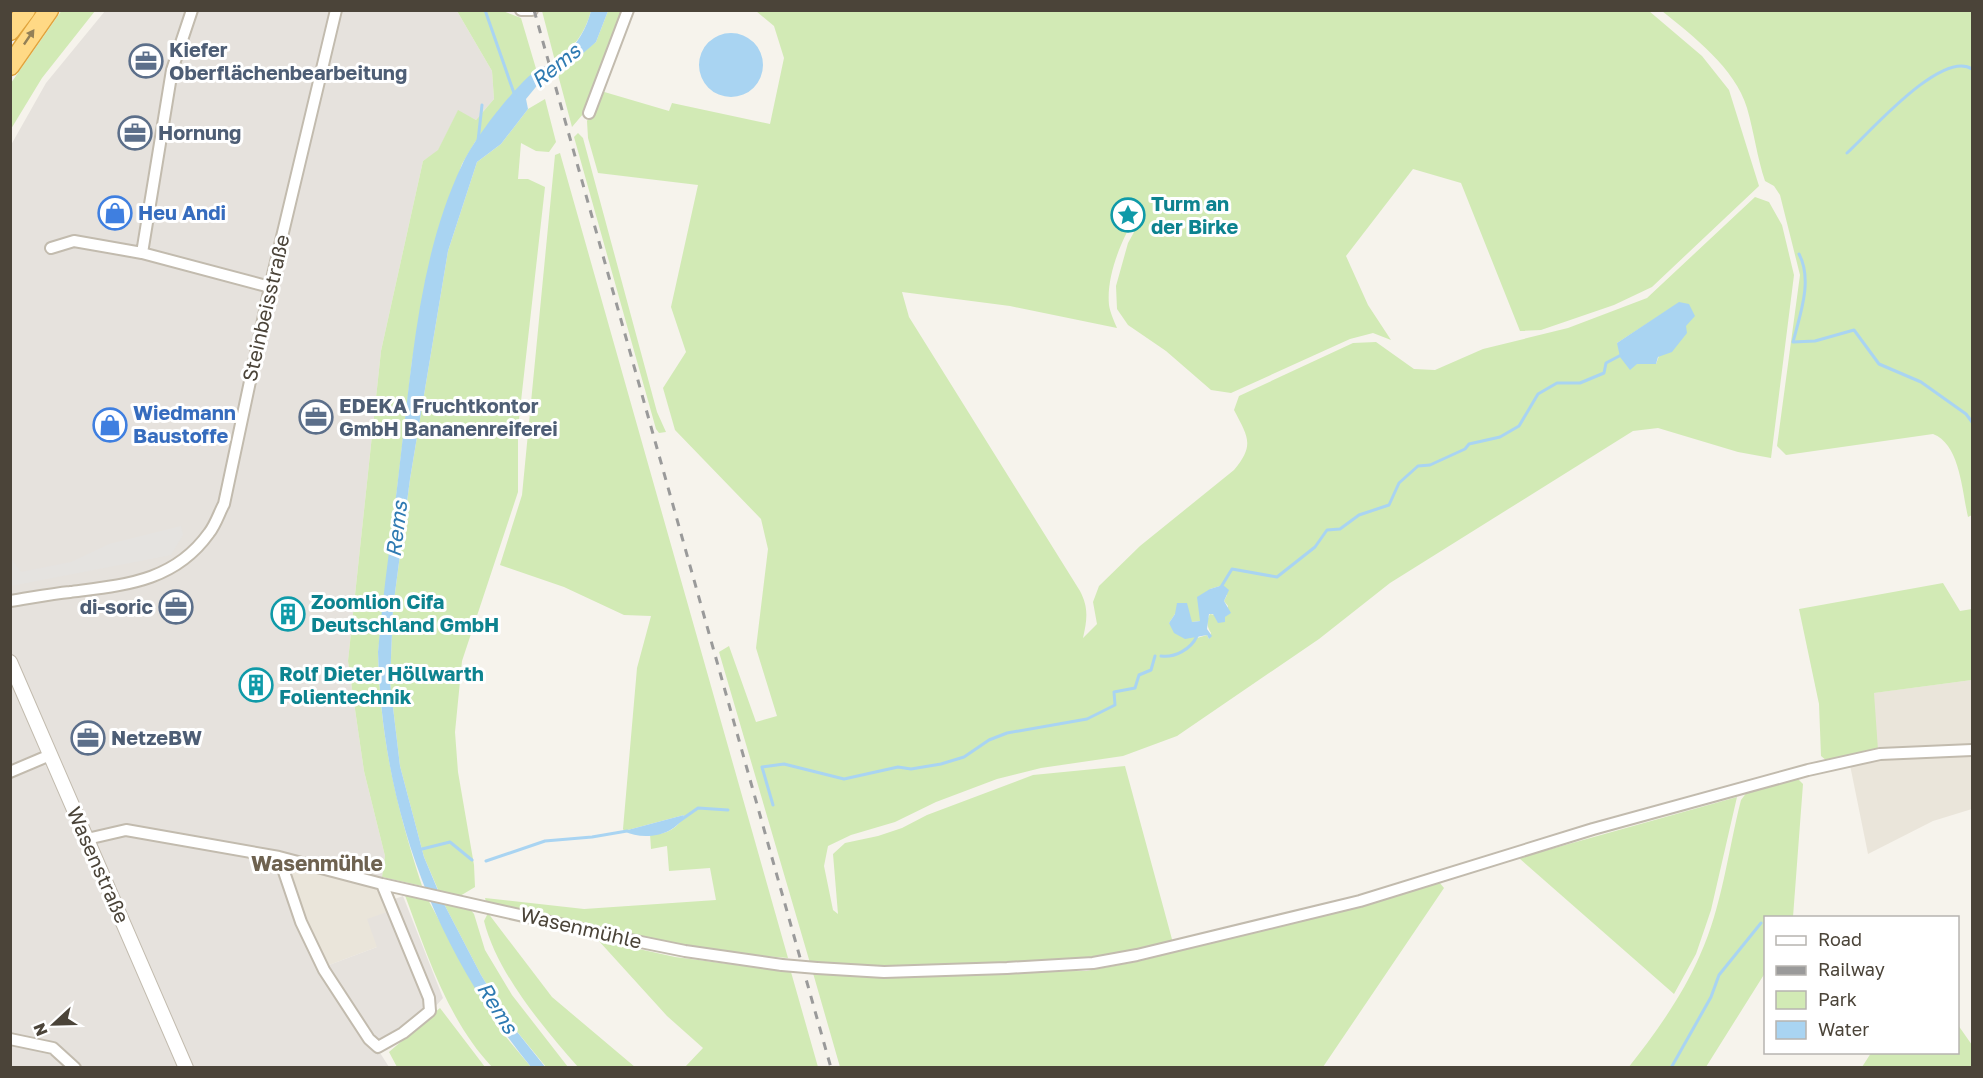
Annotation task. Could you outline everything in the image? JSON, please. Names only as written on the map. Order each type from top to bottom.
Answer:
[{"type":"highway","points":[[10,32],[26,10]]},
{"type":"highway","points":[[10,66],[49,10]]},
{"type":"street","points":[[142,253],[172,70],[192,10]]},
{"type":"street","name":"Steinbeisstraße","points":[[10,601],[124,586],[146,580],[171,568],[196,549],[210,532],[224,504],[270,287],[336,10]]},
{"type":"street","points":[[521,10],[532,10]]},
{"type":"street","points":[[589,113],[628,10]]},
{"type":"street","points":[[51,248],[74,241],[142,253],[270,287]]},
{"type":"street","name":"Wasenstraße","points":[[10,662],[186,1068]]},
{"type":"street","name":"Wasenmühle","points":[[87,838],[126,830],[279,857],[382,884],[409,888],[685,951],[782,965],[884,972],[1007,968],[1093,963],[1137,955],[1360,901],[1593,829],[1817,768],[1880,754],[1972,750]]},
{"type":"street","points":[[10,772],[50,756]]},
{"type":"street","points":[[279,857],[301,922],[324,969],[364,1032],[378,1047],[403,1033],[430,1011],[429,998],[382,884]]},
{"type":"street","points":[[10,1040],[52,1047],[75,1068]]},
{"type":"shaded area","points":[[105,11],[457,11],[492,71],[494,99],[476,120],[458,111],[438,151],[423,161],[381,351],[348,661],[364,771],[385,856],[382,877],[275,863],[297,920],[321,968],[377,947],[367,919],[390,911],[392,900],[403,896],[443,998],[427,1016],[375,1045],[389,1067],[11,1068],[11,145],[46,83]]},
{"type":"shaded area","points":[[181,526],[183,535],[171,555],[11,586],[11,558],[21,572],[71,562],[109,544]]},
{"type":"shaded area","points":[[1972,680],[1972,809],[1933,821],[1868,854],[1850,765],[1873,693]]},
{"type":"shaded area","points":[[275,863],[382,877],[381,887],[391,911],[377,947],[321,968],[297,920]]},
{"type":"green space","points":[[62,10],[95,11],[42,78],[11,129],[11,83]]},
{"type":"green space","points":[[457,11],[503,11],[521,18],[537,72],[529,77],[475,142],[462,164],[434,246],[412,361],[378,652],[382,713],[391,771],[404,828],[422,886],[382,877],[385,856],[364,771],[348,661],[381,351],[423,161],[438,150],[458,110],[476,120],[494,99],[492,71]]},
{"type":"green space","points":[[542,11],[591,11],[578,39],[555,61]]},
{"type":"green space","points":[[608,11],[621,11],[589,107],[572,127],[557,71],[596,42]]},
{"type":"green space","points":[[756,11],[1649,11],[1702,56],[1729,90],[1759,186],[1652,287],[1614,305],[1541,330],[1520,331],[1461,183],[1413,169],[1346,256],[1368,305],[1391,340],[1373,333],[1350,339],[1231,393],[1211,390],[1166,351],[1128,325],[1117,309],[1116,286],[1128,243],[1144,214],[1139,211],[1117,256],[1110,281],[1109,305],[1117,328],[1010,306],[902,292],[909,317],[1080,591],[1085,603],[1086,614],[1083,638],[1097,624],[1093,602],[1099,586],[1140,546],[1234,470],[1241,461],[1245,454],[1247,441],[1234,410],[1239,396],[1353,343],[1376,342],[1414,369],[1435,370],[1483,349],[1568,328],[1647,298],[1755,197],[1769,202],[1782,225],[1794,275],[1771,458],[1738,452],[1658,428],[1633,431],[1390,583],[1319,639],[1177,736],[1123,756],[1041,768],[997,779],[936,802],[895,822],[851,835],[828,846],[824,866],[833,910],[838,914],[833,854],[845,843],[902,828],[927,815],[1033,775],[1125,766],[1173,943],[1089,960],[881,967],[810,963],[719,652],[729,646],[756,722],[777,716],[756,648],[768,549],[761,519],[675,430],[663,388],[686,352],[671,307],[698,185],[598,173],[588,138],[587,121],[601,91],[669,111],[672,103],[770,124],[784,58],[774,26]],"holes":[[[1679,303],[1656,364],[1637,364],[1617,343]],[[1223,585],[1227,595],[1224,601],[1228,606],[1225,617],[1210,614],[1209,639],[1207,635],[1197,638],[1169,623],[1175,614],[1192,622],[1200,621],[1210,589]]]},
{"type":"green space","points":[[1662,11],[1972,11],[1972,515],[1968,517],[1954,458],[1942,439],[1933,434],[1786,455],[1777,446],[1800,275],[1780,195],[1774,186],[1765,181],[1747,108],[1733,79],[1712,54]]},
{"type":"green space","points":[[545,99],[556,142],[549,152],[536,151],[521,143],[518,179],[528,179],[545,187],[518,428],[518,492],[462,661],[455,732],[458,772],[474,865],[475,887],[460,896],[439,892],[424,857],[400,766],[390,682],[393,608],[410,479],[448,251],[477,162],[501,144],[528,109]]},
{"type":"green space","points":[[578,133],[583,138],[657,412],[666,432],[659,433],[656,429],[574,137]]},
{"type":"green space","points":[[560,153],[788,958],[687,949],[486,902],[485,898],[584,909],[716,900],[710,868],[669,871],[667,846],[651,849],[650,834],[660,834],[674,828],[684,815],[624,831],[623,829],[637,668],[651,616],[624,615],[564,587],[500,565],[522,495],[555,155]]},
{"type":"green space","points":[[1943,583],[1960,611],[1972,609],[1972,680],[1874,693],[1878,750],[1827,761],[1821,756],[1819,704],[1799,609]]},
{"type":"green space","points":[[1797,778],[1803,784],[1793,916],[1764,916],[1764,975],[1706,1067],[1628,1068],[1668,1014],[1708,937],[1741,800],[1747,792]]},
{"type":"green space","points":[[1737,797],[1711,910],[1696,954],[1674,994],[1519,858]]},
{"type":"green space","points":[[1439,882],[1444,888],[1323,1067],[840,1067],[813,973],[1086,971],[1135,962],[1343,911]]},
{"type":"green space","points":[[403,890],[426,896],[496,1025],[531,1067],[492,1067],[476,1048],[450,1006],[439,983]]},
{"type":"green space","points":[[442,900],[466,904],[474,914],[485,950],[512,995],[568,1067],[546,1067],[510,1023],[481,975]]},
{"type":"green space","points":[[488,913],[552,997],[635,1067],[578,1067],[550,1035],[510,980],[490,941],[484,921]]},
{"type":"green space","points":[[598,940],[675,957],[791,972],[818,1067],[685,1067],[703,1048],[667,1016]]},
{"type":"green space","points":[[440,1008],[485,1067],[397,1067],[389,1052]]},
{"type":"green space","points":[[1959,1026],[1972,1045],[1972,1067],[1862,1067],[1870,1054],[1959,1054]]},
{"type":"water","name":"Rems","points":[[591,11],[608,11],[596,42],[573,62],[540,82],[526,99],[528,109],[501,144],[477,162],[448,251],[410,479],[393,608],[390,682],[400,766],[424,857],[442,900],[481,975],[510,1023],[546,1068],[531,1067],[496,1021],[466,973],[419,873],[402,820],[390,765],[382,709],[378,652],[419,310],[447,200],[467,155],[492,119],[528,77],[563,56],[573,47],[584,30]]},
{"type":"water","points":[[731,33],[754,42],[763,65],[754,88],[731,97],[708,88],[699,65],[708,42]]},
{"type":"water","points":[[1679,302],[1689,304],[1695,316],[1686,326],[1687,333],[1672,352],[1658,357],[1656,364],[1637,364],[1630,370],[1620,357],[1617,343]]},
{"type":"water","points":[[1223,585],[1229,590],[1224,601],[1231,613],[1225,617],[1225,622],[1218,623],[1213,614],[1209,614],[1207,629],[1212,636],[1209,639],[1207,635],[1185,639],[1174,633],[1169,623],[1175,614],[1177,603],[1187,603],[1192,622],[1200,621],[1197,597],[1210,589]]},
{"type":"water","points":[[684,815],[674,828],[658,835],[640,836],[624,831]]},
{"type":"waterway","points":[[485,10],[515,96]]},
{"type":"waterway","points":[[1847,153],[1925,81],[1943,71],[1959,66],[1972,69]]},
{"type":"waterway","points":[[478,141],[482,105]]},
{"type":"waterway","points":[[1799,254],[1803,264],[1805,286],[1802,309],[1793,342],[1815,341],[1854,330],[1879,364],[1921,382],[1966,414],[1972,422]]},
{"type":"waterway","points":[[1221,587],[1232,569],[1277,577],[1315,547],[1327,530],[1340,529],[1359,515],[1389,505],[1399,483],[1418,466],[1430,465],[1465,449],[1469,444],[1500,437],[1519,426],[1538,394],[1557,383],[1580,383],[1604,373],[1606,363],[1623,354]]},
{"type":"waterway","points":[[1161,656],[1172,656],[1182,652],[1197,636]]},
{"type":"waterway","points":[[773,805],[762,767],[784,764],[844,779],[898,767],[911,769],[941,764],[964,757],[989,740],[1007,733],[1087,719],[1115,705],[1114,692],[1135,688],[1139,675],[1151,670],[1155,656]]},
{"type":"waterway","points":[[678,822],[698,808],[728,810]]},
{"type":"waterway","points":[[486,861],[545,841],[627,831]]},
{"type":"waterway","points":[[418,850],[450,842],[472,860]]},
{"type":"waterway","points":[[1671,1068],[1711,997],[1719,975],[1761,923]]},
{"type":"railway","points":[[534,10],[831,1068]]},
{"type":"place","name":"Kiefer Oberflächenbearbeitung","points":[[146,61]]},
{"type":"place","name":"Hornung","points":[[135,133]]},
{"type":"place","name":"Heu Andi","points":[[115,213]]},
{"type":"place","name":"Turm an der Birke","points":[[1128,215]]},
{"type":"place","name":"EDEKA Fruchtkontor GmbH Bananenreiferei","points":[[316,417]]},
{"type":"place","name":"Wiedmann Baustoffe","points":[[110,425]]},
{"type":"place","name":"di-soric","points":[[176,607]]},
{"type":"place","name":"Zoomlion Cifa Deutschland GmbH","points":[[288,614]]},
{"type":"place","name":"Rolf Dieter Höllwarth Folientechnik","points":[[256,685]]},
{"type":"place","name":"NetzeBW","points":[[88,738]]},
{"type":"district","name":"Wasenmühle","points":[[317,864]]}]
